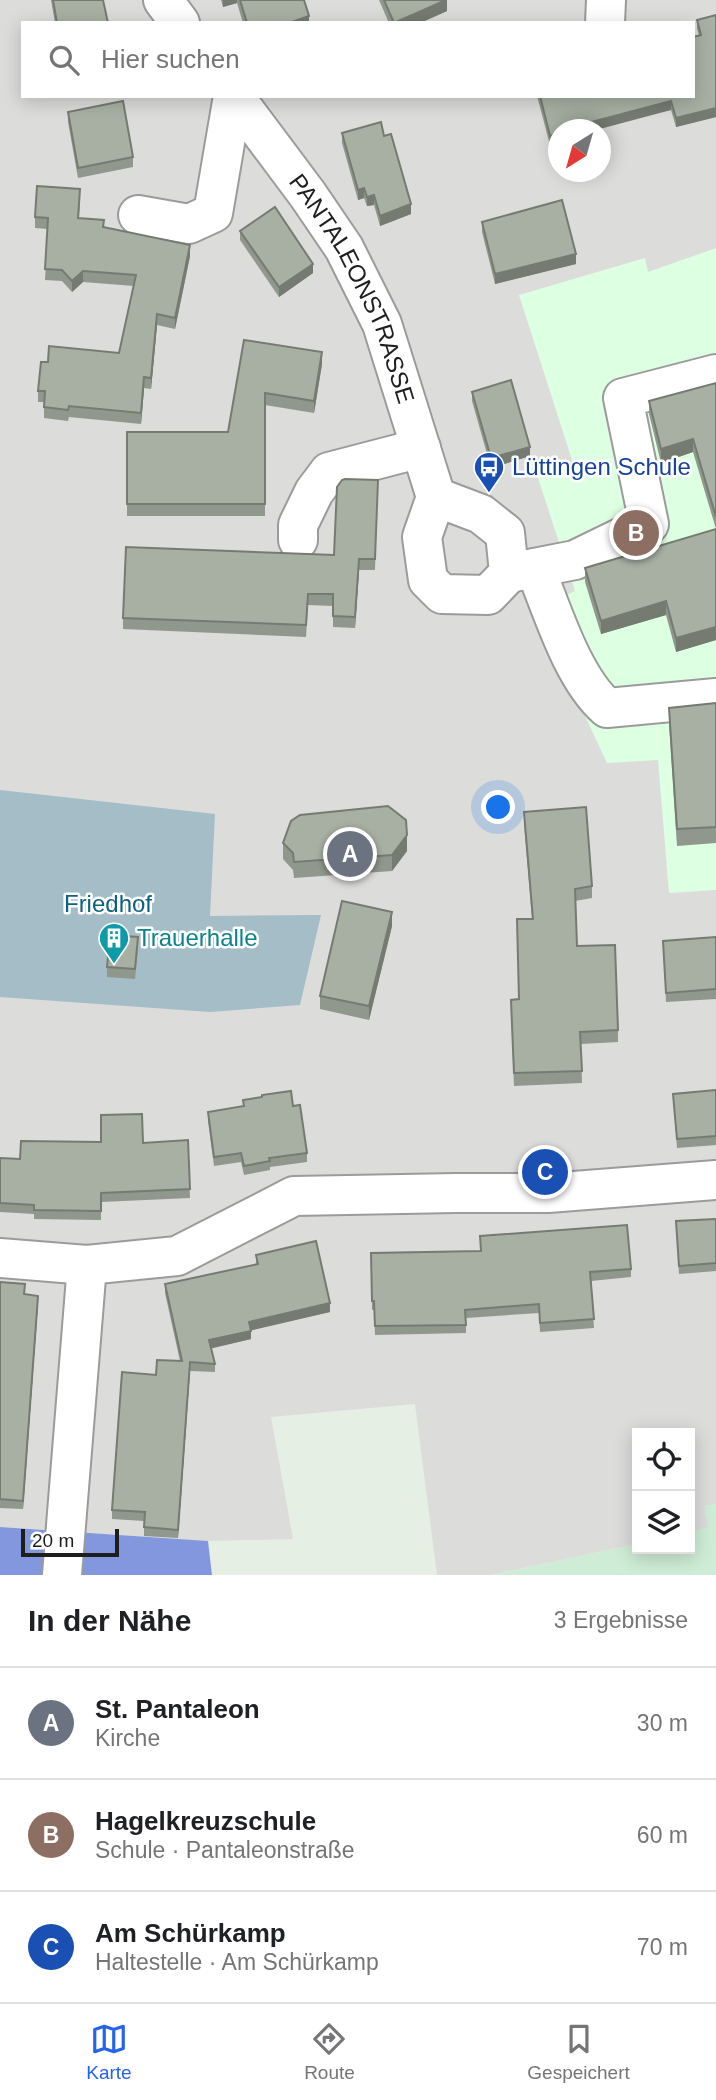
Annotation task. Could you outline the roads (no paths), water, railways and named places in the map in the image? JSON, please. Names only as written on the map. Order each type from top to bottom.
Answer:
[{"type":"street","points":[[163,0],[179,21]]},
{"type":"street","points":[[605,21],[606,0]]},
{"type":"street","points":[[138,215],[189,224],[213,214],[233,98]]},
{"type":"street","name":"PANTALEONSTRASSE","points":[[235,98],[308,195],[344,248],[382,324],[436,497]]},
{"type":"street","points":[[716,374],[624,398],[649,524],[576,560],[522,571],[488,594],[442,594],[428,580],[422,537],[436,497],[481,514],[505,533],[522,571],[577,670],[594,696],[607,708],[716,698]]},
{"type":"street","points":[[298,540],[298,524],[313,492],[329,472],[421,448]]},
{"type":"street","points":[[0,1258],[87,1265],[177,1256],[294,1196],[548,1193],[716,1180]]},
{"type":"street","points":[[62,1575],[87,1265]]},
{"type":"place","name":"Lüttingen Schule","points":[[489,494]]},
{"type":"place","name":"Hagelkreuzschule","points":[[636,533]]},
{"type":"place","name":"St. Pantaleon","points":[[350,854]]},
{"type":"place","name":"Trauerhalle","points":[[114,965]]},
{"type":"place","name":"Am Schürkamp","points":[[545,1172]]},
{"type":"park label","name":"Friedhof","points":[[108,904]]}]
